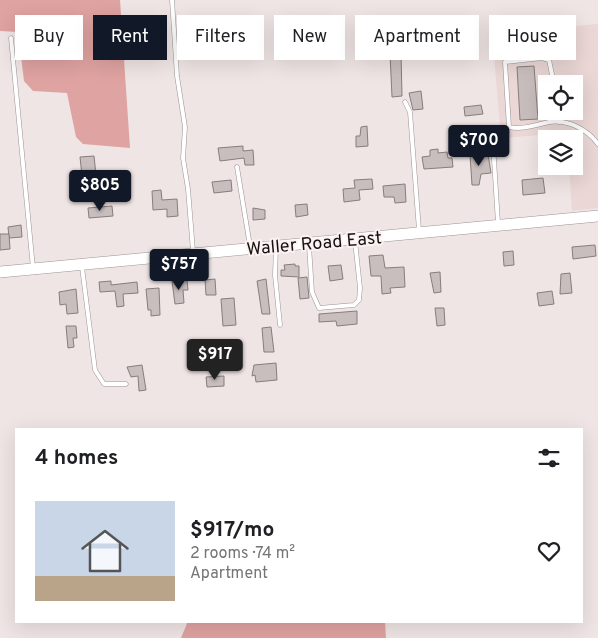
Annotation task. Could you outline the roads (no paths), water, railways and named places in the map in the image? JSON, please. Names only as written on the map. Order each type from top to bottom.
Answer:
[{"type":"street","name":"Waller Road East","points":[[0,272],[598,216]]},
{"type":"lane","points":[[172,0],[177,76],[185,127],[183,158],[188,189],[193,254]]},
{"type":"lane","points":[[11,38],[33,269]]},
{"type":"lane","points":[[552,75],[549,60],[542,58],[505,62],[509,127],[559,122],[580,128],[592,135],[598,144]]},
{"type":"lane","points":[[405,102],[410,112],[419,233]]},
{"type":"lane","points":[[492,128],[498,225]]},
{"type":"lane","points":[[237,167],[250,248]]},
{"type":"lane","points":[[309,243],[312,292],[319,308],[354,305],[359,300],[360,288],[355,239]]},
{"type":"lane","points":[[276,246],[275,275],[280,325]]},
{"type":"lane","points":[[82,264],[95,370],[104,384],[126,384]]}]
